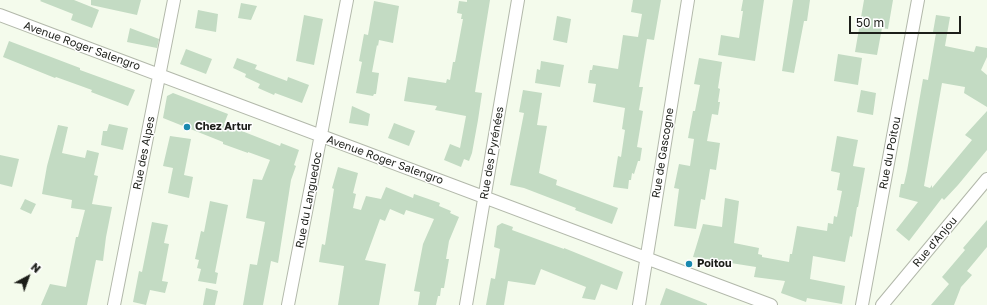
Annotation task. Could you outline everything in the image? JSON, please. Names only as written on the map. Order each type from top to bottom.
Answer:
[{"type":"street","name":"Rue des Alpes","points":[[114,305],[174,0]]},
{"type":"street","name":"Rue du Languedoc","points":[[288,305],[347,0]]},
{"type":"street","name":"Rue des Pyrénées","points":[[466,305],[518,0]]},
{"type":"street","name":"Rue de Gascogne","points":[[639,305],[688,0]]},
{"type":"street","name":"Rue du Poitou","points":[[862,305],[918,0]]},
{"type":"street","name":"Avenue Roger Salengro","points":[[0,15],[771,305]]},
{"type":"street","name":"Rue d'Anjou","points":[[882,305],[987,179]]},
{"type":"building","points":[[74,0],[99,10],[92,28],[71,20],[73,14],[40,1]]},
{"type":"building","points":[[91,0],[141,0],[137,15],[91,5]]},
{"type":"building","points":[[467,0],[490,0],[475,92],[482,93],[478,120],[472,153],[469,161],[464,159],[461,167],[444,160],[450,144],[460,148],[466,116],[435,110],[437,106],[404,101],[408,77],[446,83],[447,79],[450,80],[463,19],[461,19],[462,14],[457,13],[459,1],[467,2]]},
{"type":"building","points":[[633,0],[661,0],[654,40],[647,39],[639,87],[643,87],[639,110],[643,111],[637,147],[642,148],[640,161],[638,161],[634,174],[632,173],[631,180],[629,180],[628,189],[613,187],[618,156],[621,157],[625,130],[622,129],[625,108],[593,102],[596,84],[588,83],[590,70],[592,70],[593,65],[618,69],[623,35],[638,37],[642,14],[631,12]]},
{"type":"building","points":[[743,0],[764,0],[755,61],[718,55],[721,35],[739,38]]},
{"type":"building","points":[[793,0],[810,0],[807,21],[804,21],[794,73],[782,71]]},
{"type":"building","points":[[864,0],[893,0],[888,29],[882,28],[877,55],[855,52]]},
{"type":"building","points":[[374,1],[399,6],[393,43],[379,40],[378,46],[377,45],[372,72],[379,73],[376,94],[373,96],[356,93],[362,62],[359,61],[364,34],[368,35]]},
{"type":"building","points":[[241,3],[257,6],[251,20],[238,18]]},
{"type":"building","points":[[198,10],[218,14],[216,32],[195,28]]},
{"type":"building","points":[[304,15],[323,19],[314,65],[296,61]]},
{"type":"building","points":[[936,15],[950,17],[945,46],[974,52],[976,46],[987,48],[987,57],[981,70],[987,75],[987,107],[964,93],[965,87],[942,83],[924,186],[930,188],[932,185],[932,188],[972,140],[965,135],[987,111],[987,150],[944,200],[942,198],[909,241],[896,230],[918,202],[899,197],[901,184],[904,184],[907,171],[923,79],[928,80],[936,33],[933,32]]},
{"type":"building","points":[[557,16],[571,19],[567,43],[553,40]]},
{"type":"building","points":[[130,28],[159,39],[157,48],[127,42]]},
{"type":"building","points":[[9,41],[80,68],[80,70],[135,90],[128,106],[91,92],[92,90],[56,77],[55,78],[3,57]]},
{"type":"building","points":[[186,49],[212,59],[206,74],[180,64]]},
{"type":"building","points":[[838,54],[862,58],[858,85],[834,81]]},
{"type":"building","points":[[237,58],[257,65],[255,69],[287,81],[288,77],[309,85],[302,103],[275,93],[274,95],[258,88],[260,84],[245,77],[246,74],[233,68]]},
{"type":"building","points":[[699,58],[722,62],[718,88],[720,89],[718,102],[720,102],[718,115],[712,114],[707,141],[720,143],[716,170],[710,169],[705,200],[701,199],[696,229],[674,226],[679,189],[674,188],[679,164],[690,166],[694,139],[688,138],[700,85],[694,84]]},
{"type":"building","points":[[541,61],[564,65],[560,87],[535,83],[537,69],[540,70]]},
{"type":"building","points":[[523,90],[542,93],[537,125],[547,126],[539,173],[557,180],[556,185],[618,208],[612,224],[524,188],[510,185],[524,113],[519,112]]},
{"type":"building","points":[[861,90],[876,93],[873,115],[857,112]]},
{"type":"building","points":[[173,93],[228,114],[224,124],[280,146],[281,143],[299,150],[294,165],[296,166],[291,180],[278,263],[271,261],[263,305],[243,305],[250,264],[257,265],[265,222],[246,218],[253,179],[262,180],[270,160],[223,144],[223,142],[163,118],[167,96]]},
{"type":"building","points":[[352,106],[370,114],[368,126],[349,123]]},
{"type":"building","points":[[394,123],[415,131],[409,146],[388,138]]},
{"type":"building","points":[[109,124],[128,128],[123,150],[101,145],[103,131],[107,131]]},
{"type":"building","points":[[58,125],[68,127],[62,153],[85,158],[87,150],[99,153],[94,175],[98,176],[92,204],[112,207],[103,261],[96,260],[87,305],[41,305],[50,284],[66,287],[76,237],[78,237],[85,210],[71,208],[72,200],[42,194],[47,166]]},
{"type":"building","points":[[170,136],[191,139],[184,175],[193,177],[189,198],[168,193],[173,168],[163,166]]},
{"type":"building","points":[[837,136],[858,140],[853,166],[865,168],[858,207],[845,262],[813,256],[810,279],[845,286],[842,304],[807,298],[806,302],[781,293],[785,281],[754,277],[756,267],[693,257],[703,224],[722,227],[725,198],[739,201],[734,243],[759,248],[758,254],[762,255],[762,257],[789,262],[797,226],[827,231],[828,223],[833,224],[834,216],[837,217],[842,191],[837,190],[840,173],[831,171]]},
{"type":"building","points":[[0,155],[19,159],[12,187],[0,184]]},
{"type":"building","points":[[338,167],[358,173],[353,193],[356,194],[353,208],[361,210],[366,196],[381,199],[386,187],[413,198],[414,194],[440,203],[439,206],[451,211],[450,213],[459,217],[449,241],[446,259],[449,259],[444,288],[441,288],[440,296],[438,296],[436,305],[418,305],[420,292],[414,291],[423,244],[434,219],[406,210],[404,215],[390,209],[385,221],[380,219],[365,260],[386,264],[379,305],[338,305],[344,266],[319,262],[322,244],[325,245],[334,189],[332,188]]},
{"type":"building","points":[[25,199],[36,204],[31,214],[20,209]]},
{"type":"building","points":[[210,201],[228,205],[215,272],[218,273],[216,284],[198,281],[201,269],[197,268],[199,260],[195,259],[201,231],[204,232]]},
{"type":"building","points":[[987,220],[987,247],[967,271],[972,275],[961,287],[954,305],[931,305],[949,284],[942,277],[965,250],[963,248]]},
{"type":"building","points":[[152,222],[168,225],[164,243],[169,244],[162,281],[168,282],[165,293],[150,290],[146,305],[133,302],[139,271],[142,272]]},
{"type":"building","points":[[502,223],[513,227],[512,230],[564,248],[623,272],[617,290],[601,284],[595,300],[582,298],[586,287],[541,269],[535,285],[508,281],[504,305],[486,305],[491,278],[495,279],[500,249],[494,247],[497,226]]},
{"type":"building","points":[[206,288],[218,291],[215,305],[203,305]]},
{"type":"building","points":[[666,288],[707,304],[707,305],[660,305]]},
{"type":"place","name":"Chez Artur","points":[[187,127]]},
{"type":"place","name":"Poitou","points":[[689,264]]}]
